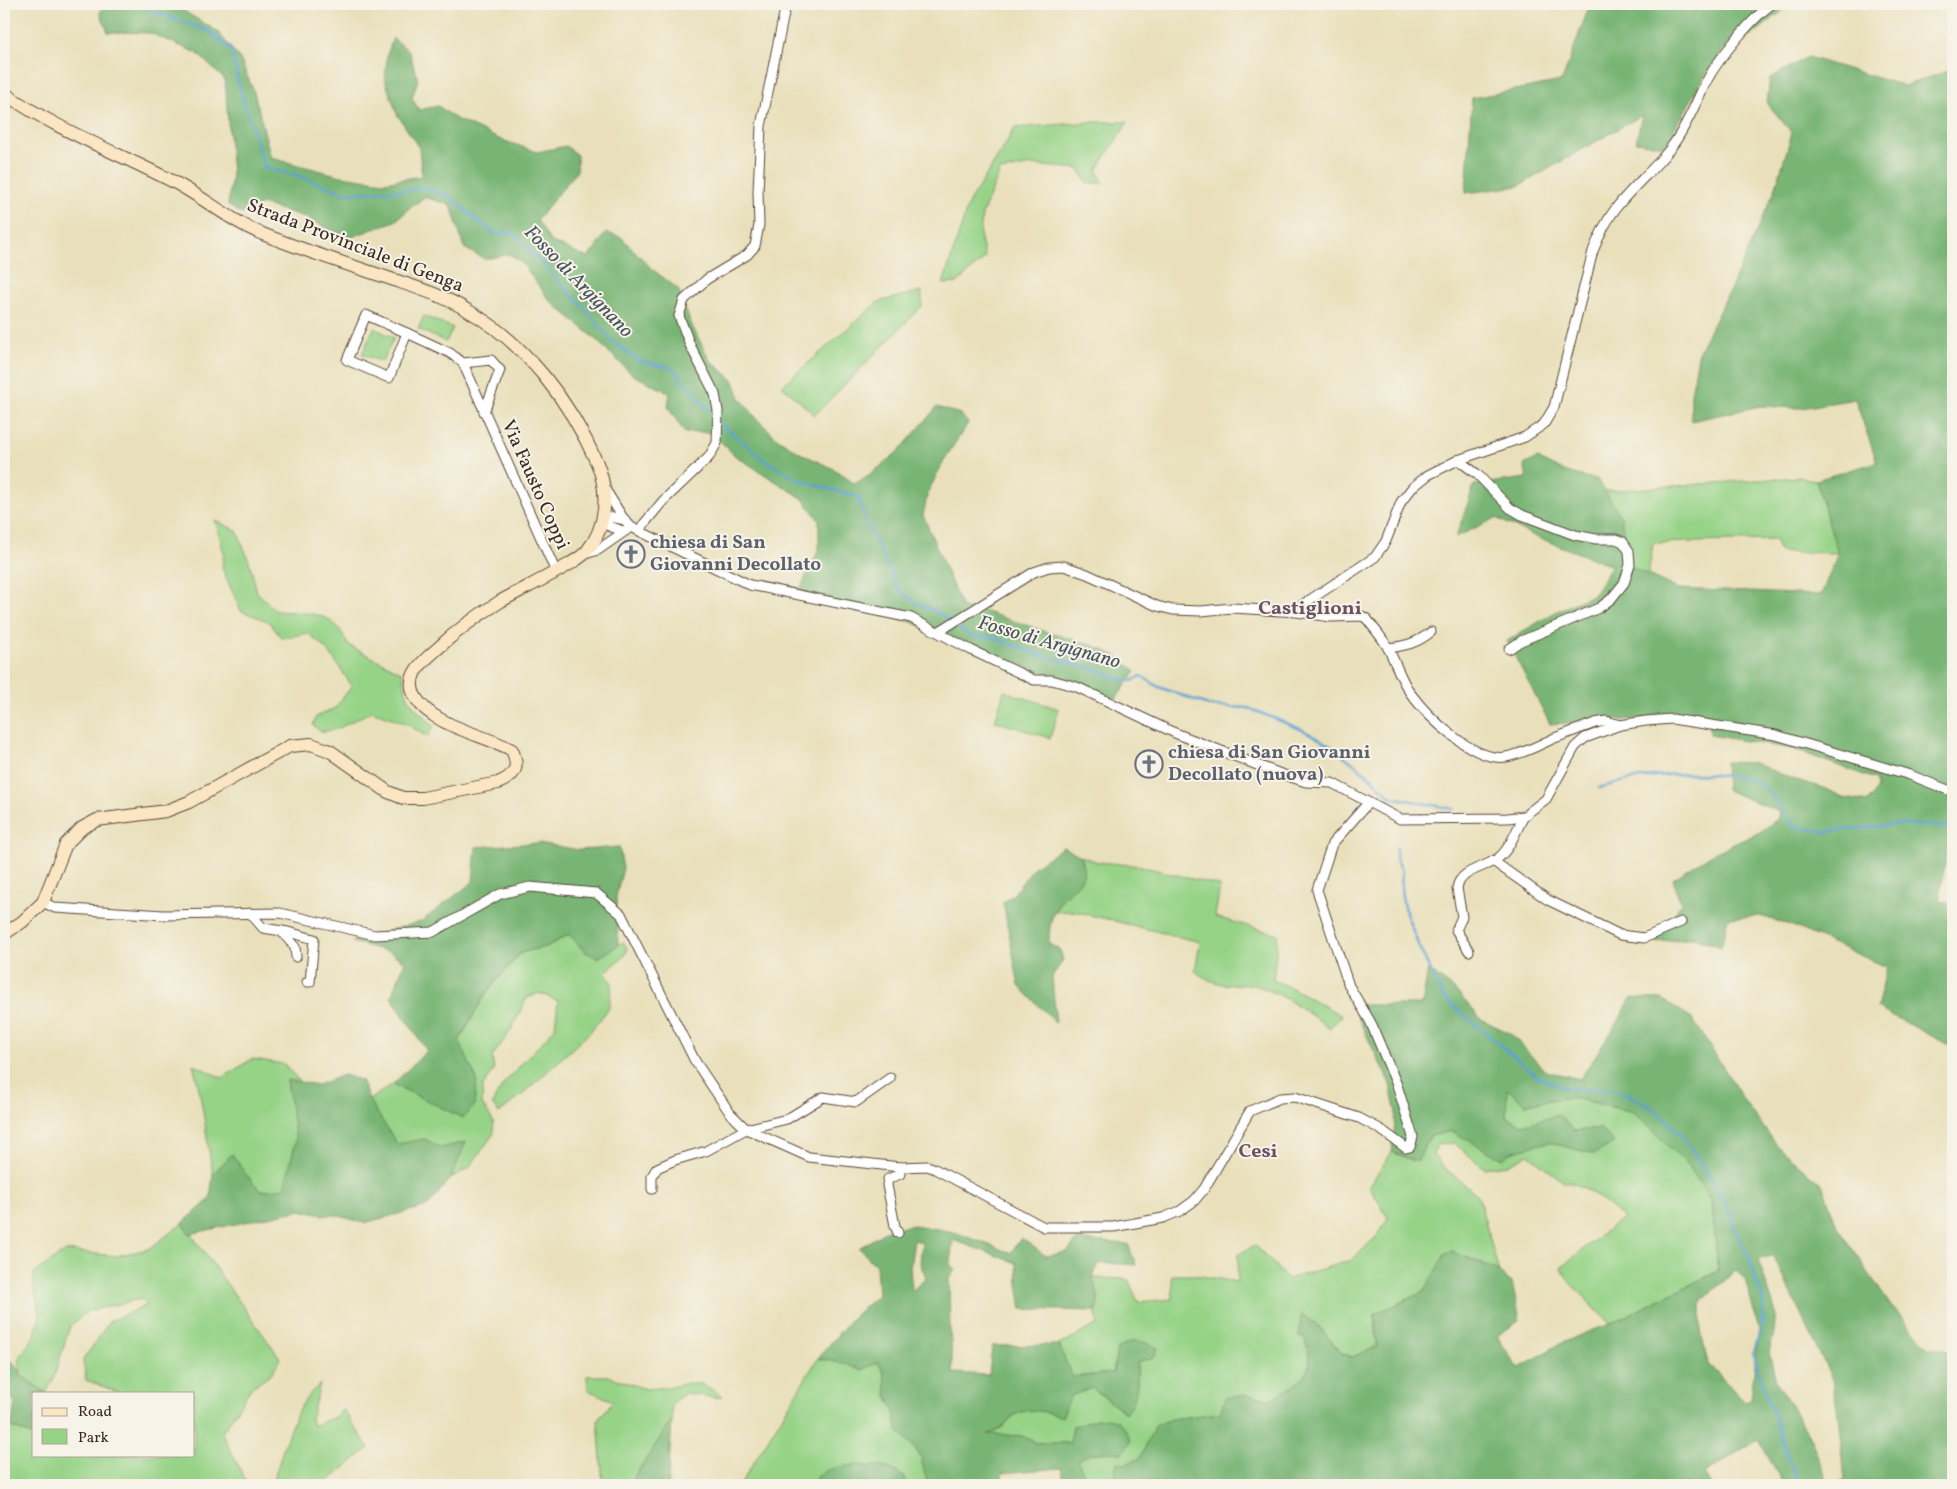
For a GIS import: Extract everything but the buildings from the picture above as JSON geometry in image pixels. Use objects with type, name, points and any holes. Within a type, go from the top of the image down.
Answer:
[{"type":"main road","name":"Strada Provinciale di Genga","points":[[4,93],[63,128],[176,183],[234,220],[264,235],[425,290],[467,309],[498,331],[530,361],[560,395],[595,459],[604,487],[605,507],[596,539],[585,554],[462,626],[421,663],[413,673],[412,687],[416,698],[428,711],[460,729],[512,750],[516,759],[516,768],[509,778],[498,783],[423,798],[403,798],[388,792],[330,751],[311,744],[290,746],[190,802],[166,811],[97,820],[82,828],[66,844],[43,902],[22,922],[4,934]]},
{"type":"street","points":[[585,554],[598,550],[663,501],[709,457],[717,444],[718,411],[714,394],[690,345],[679,316],[684,300],[707,279],[747,255],[755,246],[760,225],[758,192],[761,126],[786,4]]},
{"type":"street","points":[[1297,612],[1302,605],[1376,557],[1386,541],[1401,502],[1412,488],[1428,475],[1458,460],[1525,438],[1544,424],[1554,407],[1593,251],[1603,228],[1616,207],[1672,146],[1688,123],[1707,80],[1727,50],[1764,10],[1772,4]]},
{"type":"street","points":[[407,333],[388,378],[347,360],[366,316],[407,333],[450,353],[463,363],[484,412]]},
{"type":"street","name":"Via Fausto Coppi","points":[[463,363],[491,360],[500,370],[484,412],[556,572]]},
{"type":"street","points":[[1458,460],[1477,474],[1510,508],[1522,515],[1575,535],[1596,539],[1616,539],[1623,542],[1629,551],[1630,565],[1624,582],[1611,599],[1599,608],[1521,641],[1509,649]]},
{"type":"street","points":[[604,487],[629,527]]},
{"type":"street","points":[[602,521],[608,526],[629,527],[750,584],[911,618],[1034,680],[1052,680],[1077,687],[1231,756],[1306,782],[1332,783],[1400,820],[1524,816],[1537,808],[1546,799],[1575,747],[1585,738],[1620,725],[1672,719],[1776,734],[1910,775],[1953,792]]},
{"type":"street","points":[[940,631],[1034,572],[1049,567],[1064,566],[1087,574],[1156,606],[1173,610],[1201,611],[1232,608],[1297,612],[1331,617],[1362,616],[1367,619],[1388,648],[1402,680],[1430,717],[1453,736],[1485,754],[1504,757],[1526,752],[1595,723],[1606,721],[1620,725]]},
{"type":"street","points":[[1388,648],[1408,646],[1431,632]]},
{"type":"street","points":[[43,902],[55,908],[164,915],[280,913],[375,935],[433,932],[500,894],[530,886],[596,893],[621,914],[695,1061],[730,1113],[746,1129],[809,1156],[900,1167],[927,1166],[1044,1227],[1113,1226],[1163,1218],[1180,1211],[1194,1201],[1204,1189],[1250,1111],[1280,1098],[1295,1097],[1359,1118],[1380,1129],[1406,1148],[1412,1144],[1414,1137],[1397,1085],[1370,1020],[1350,986],[1317,890],[1332,844],[1368,803]]},
{"type":"street","points":[[1469,951],[1456,930],[1462,917],[1457,888],[1458,883],[1464,876],[1493,861],[1505,851],[1524,816]]},
{"type":"street","points":[[1493,861],[1548,900],[1620,935],[1644,938],[1681,922]]},
{"type":"street","points":[[250,914],[263,928],[314,939],[310,982],[307,982]]},
{"type":"street","points":[[281,931],[295,947],[296,957]]},
{"type":"street","points":[[652,1190],[652,1176],[657,1168],[675,1160],[706,1151],[746,1129],[787,1119],[823,1097],[856,1102],[890,1078]]},
{"type":"street","points":[[898,1233],[887,1185],[888,1179],[900,1174],[900,1167]]},
{"type":"green space","points":[[104,4],[172,4],[217,31],[240,59],[254,92],[271,158],[341,176],[384,182],[422,176],[419,148],[397,114],[385,80],[387,55],[393,38],[409,51],[418,80],[412,98],[419,110],[438,106],[456,119],[499,139],[537,152],[566,146],[577,155],[577,171],[537,220],[550,241],[588,258],[606,233],[621,237],[652,269],[678,289],[690,322],[709,359],[734,381],[740,398],[758,420],[779,440],[802,454],[834,469],[855,484],[880,467],[901,449],[937,407],[960,414],[968,423],[946,457],[928,492],[923,515],[962,608],[980,610],[1087,643],[1115,655],[1136,671],[1115,700],[1082,684],[1001,659],[909,621],[796,598],[819,549],[819,520],[802,498],[734,455],[711,432],[685,433],[668,407],[670,393],[633,375],[590,334],[551,302],[521,262],[509,254],[485,259],[464,248],[451,205],[424,197],[395,221],[349,238],[299,215],[262,204],[241,214],[228,205],[232,175],[225,80],[197,53],[150,33],[108,32],[100,13]]},
{"type":"green space","points":[[1590,4],[1791,4],[1751,36],[1730,41],[1707,72],[1665,146],[1636,142],[1642,115],[1519,186],[1466,193],[1472,98],[1562,81]]},
{"type":"green space","points":[[1808,57],[1904,86],[1953,69],[1953,835],[1949,838],[1939,901],[1953,903],[1953,1047],[1877,1008],[1887,967],[1793,926],[1760,916],[1728,918],[1721,947],[1694,938],[1655,942],[1681,904],[1673,879],[1714,853],[1760,832],[1779,818],[1780,812],[1726,790],[1725,762],[1754,763],[1793,779],[1821,787],[1845,798],[1868,802],[1877,788],[1875,779],[1793,749],[1710,735],[1707,715],[1550,724],[1507,641],[1557,611],[1593,595],[1612,566],[1534,536],[1496,518],[1456,537],[1474,485],[1527,478],[1524,465],[1538,458],[1567,472],[1597,479],[1621,517],[1629,566],[1678,589],[1821,595],[1838,553],[1816,480],[1877,462],[1855,399],[1801,408],[1760,406],[1691,421],[1691,394],[1699,351],[1731,288],[1775,190],[1792,133],[1767,103],[1770,78]]},
{"type":"green space","points":[[1093,122],[1128,122],[1097,170],[1103,183],[1087,183],[1079,169],[1032,165],[1000,171],[982,215],[980,234],[985,258],[957,283],[943,284],[969,202],[1005,146],[1014,128]]},
{"type":"green space","points":[[922,291],[922,306],[815,415],[782,386],[878,302]]},
{"type":"green space","points":[[424,316],[453,328],[446,342],[418,329]]},
{"type":"green space","points":[[374,328],[394,338],[382,362],[362,354]]},
{"type":"green space","points":[[1799,477],[1816,480],[1838,553],[1780,552],[1775,540],[1653,543],[1648,575],[1629,566],[1605,491]]},
{"type":"green space","points":[[215,520],[237,531],[249,561],[257,592],[276,611],[310,614],[328,619],[342,633],[348,645],[403,673],[408,698],[434,726],[427,737],[408,724],[372,711],[337,729],[321,732],[313,725],[316,717],[335,708],[352,686],[329,652],[308,633],[282,638],[268,621],[241,611],[222,568],[224,553]]},
{"type":"green space","points":[[1004,691],[1059,709],[1050,738],[995,721]]},
{"type":"green space","points":[[539,843],[579,850],[619,847],[623,868],[616,897],[618,945],[598,958],[584,951],[569,934],[548,946],[520,953],[486,993],[459,1041],[477,1080],[474,1106],[463,1118],[393,1084],[427,1051],[391,997],[405,962],[390,952],[352,942],[422,921],[473,882],[476,847]]},
{"type":"green space","points":[[1063,847],[1081,856],[1084,872],[1080,882],[1058,904],[1050,926],[1049,944],[1060,950],[1063,960],[1052,977],[1056,1023],[1019,986],[1003,902],[1012,896],[1034,867]]},
{"type":"green space","points":[[1081,856],[1098,862],[1141,866],[1220,886],[1215,917],[1278,934],[1273,980],[1294,989],[1342,1016],[1330,1028],[1293,1003],[1264,988],[1251,985],[1231,985],[1205,978],[1195,971],[1200,942],[1074,911],[1055,912],[1060,902],[1082,878],[1083,866]]},
{"type":"green space","points":[[570,934],[584,951],[598,958],[623,942],[628,949],[623,958],[605,972],[612,984],[609,1008],[590,1032],[522,1095],[499,1113],[492,1104],[504,1083],[555,1028],[558,1001],[539,993],[527,998],[511,1030],[492,1057],[494,1070],[483,1086],[482,1104],[493,1121],[494,1133],[469,1168],[451,1178],[465,1142],[441,1148],[425,1139],[397,1144],[369,1100],[393,1084],[463,1118],[477,1080],[459,1041],[486,993],[521,953],[548,946]]},
{"type":"green space","points":[[1428,969],[1455,990],[1481,1019],[1511,1034],[1545,1071],[1580,1079],[1618,1022],[1631,998],[1662,999],[1692,1018],[1750,1110],[1781,1150],[1822,1184],[1837,1226],[1890,1305],[1929,1347],[1953,1352],[1953,1485],[1834,1485],[1845,1479],[1832,1379],[1773,1255],[1758,1260],[1776,1313],[1774,1333],[1769,1352],[1776,1381],[1811,1439],[1829,1485],[1784,1485],[1758,1439],[1704,1474],[1711,1485],[1112,1485],[1117,1462],[1126,1464],[1140,1458],[1155,1426],[1171,1419],[1220,1413],[1225,1398],[1247,1395],[1268,1400],[1301,1379],[1306,1373],[1310,1359],[1305,1339],[1299,1337],[1301,1313],[1321,1329],[1342,1354],[1352,1357],[1377,1347],[1375,1314],[1424,1292],[1445,1254],[1452,1252],[1493,1268],[1512,1283],[1520,1320],[1497,1336],[1518,1369],[1556,1346],[1610,1324],[1718,1271],[1712,1202],[1688,1166],[1634,1112],[1570,1097],[1526,1104],[1507,1089],[1506,1116],[1522,1125],[1559,1115],[1574,1131],[1601,1128],[1614,1143],[1594,1154],[1549,1142],[1513,1151],[1502,1159],[1452,1131],[1430,1136],[1417,1162],[1392,1152],[1396,1113],[1390,1084],[1352,1005],[1422,1005]],"holes":[[[1736,1271],[1745,1279],[1759,1329],[1751,1399],[1744,1401],[1708,1364],[1701,1331],[1701,1301]]]},
{"type":"green space","points":[[252,1059],[284,1064],[300,1082],[287,1080],[296,1141],[284,1188],[261,1191],[244,1172],[232,1154],[213,1174],[202,1105],[193,1064],[222,1078]]},
{"type":"green space","points":[[343,1075],[361,1080],[369,1100],[397,1144],[425,1139],[441,1148],[466,1142],[451,1178],[428,1206],[364,1223],[337,1215],[323,1215],[301,1210],[189,1234],[183,1223],[210,1199],[213,1174],[232,1154],[244,1172],[261,1191],[284,1188],[296,1141],[287,1080],[318,1085]]},
{"type":"green space","points":[[1506,1088],[1526,1104],[1570,1097],[1634,1112],[1688,1166],[1712,1202],[1718,1271],[1610,1324],[1570,1283],[1561,1267],[1623,1218],[1587,1190],[1572,1183],[1565,1183],[1528,1154],[1508,1165],[1484,1168],[1454,1143],[1438,1144],[1433,1155],[1447,1170],[1478,1195],[1499,1273],[1465,1257],[1445,1254],[1424,1292],[1375,1314],[1377,1347],[1352,1357],[1342,1353],[1321,1329],[1305,1339],[1310,1359],[1309,1366],[1306,1373],[1295,1384],[1268,1400],[1259,1396],[1220,1413],[1171,1419],[1147,1445],[1140,1458],[1126,1464],[1117,1462],[1112,1485],[1089,1485],[1076,1461],[1104,1452],[1122,1453],[1099,1418],[1073,1426],[1071,1443],[1037,1443],[1022,1436],[986,1434],[1000,1429],[1020,1412],[1032,1410],[1062,1417],[1070,1396],[1092,1388],[1125,1413],[1137,1385],[1137,1362],[1154,1357],[1158,1348],[1117,1349],[1113,1373],[1072,1377],[1059,1345],[1098,1324],[1095,1311],[1098,1303],[1097,1290],[1092,1278],[1128,1279],[1138,1302],[1173,1299],[1172,1275],[1195,1275],[1237,1282],[1239,1254],[1255,1245],[1288,1279],[1352,1260],[1379,1234],[1388,1218],[1369,1186],[1392,1152],[1417,1162],[1430,1136],[1452,1131],[1502,1158],[1516,1150],[1549,1142],[1594,1154],[1601,1128],[1574,1131],[1522,1125],[1506,1116]]},
{"type":"green space","points":[[183,1223],[280,1358],[273,1372],[251,1388],[222,1433],[248,1485],[4,1485],[4,1438],[11,1427],[32,1435],[32,1456],[195,1456],[195,1392],[117,1392],[86,1380],[83,1360],[110,1321],[147,1305],[141,1299],[88,1311],[70,1326],[53,1380],[47,1392],[21,1375],[19,1358],[35,1335],[40,1316],[34,1288],[34,1273],[66,1251],[116,1256],[149,1249]]},
{"type":"green space","points":[[914,1225],[954,1232],[1011,1253],[1021,1238],[1046,1256],[1067,1252],[1077,1240],[1128,1244],[1136,1265],[1099,1264],[1092,1278],[1097,1290],[1098,1299],[1095,1311],[1022,1309],[1017,1263],[953,1240],[950,1262],[955,1270],[949,1278],[953,1373],[989,1375],[992,1346],[1059,1345],[1072,1377],[1113,1373],[1117,1349],[1133,1341],[1158,1348],[1154,1357],[1137,1362],[1135,1396],[1126,1413],[1092,1388],[1070,1396],[1062,1417],[1039,1411],[1021,1412],[1012,1417],[998,1430],[988,1434],[1022,1436],[1037,1443],[1070,1443],[1073,1426],[1106,1418],[1118,1421],[1126,1429],[1131,1441],[1122,1453],[1104,1452],[1077,1460],[1089,1485],[1065,1485],[1061,1468],[1002,1473],[1002,1485],[928,1485],[922,1458],[897,1430],[895,1412],[887,1395],[884,1373],[878,1362],[861,1370],[818,1358],[851,1319],[878,1295],[876,1266],[859,1248],[888,1230]],"holes":[[[914,1240],[922,1242],[920,1263],[926,1278],[912,1291],[910,1267]]]},
{"type":"green space","points":[[4,1356],[8,1362],[13,1362],[21,1375],[45,1392],[32,1392],[32,1435],[11,1427],[15,1404],[7,1389],[4,1389]]},
{"type":"green space","points":[[818,1358],[861,1370],[878,1362],[884,1373],[887,1395],[895,1412],[897,1430],[922,1458],[928,1485],[908,1485],[904,1476],[817,1476],[813,1485],[740,1485]]},
{"type":"green space","points":[[587,1376],[608,1376],[645,1389],[688,1383],[703,1384],[722,1396],[717,1398],[685,1393],[672,1403],[672,1420],[629,1485],[603,1485],[598,1420],[613,1401],[588,1390]]},
{"type":"green space","points":[[320,1384],[311,1418],[313,1426],[335,1417],[343,1409],[369,1448],[323,1485],[270,1485],[273,1482],[285,1442],[296,1416],[310,1394]]},
{"type":"green space","points":[[672,1420],[668,1485],[629,1485]]},
{"type":"green space","points":[[856,1465],[879,1466],[892,1470],[904,1478],[908,1485],[813,1485],[816,1479],[825,1471],[837,1467]]},
{"type":"waterway","name":"Fosso di Argignano","points":[[150,4],[150,10],[209,31],[231,50],[242,96],[265,168],[296,175],[345,193],[426,188],[448,196],[494,234],[512,232],[589,313],[612,341],[638,361],[672,368],[715,417]]},
{"type":"waterway","name":"Fosso di Argignano","points":[[720,423],[762,458],[798,480],[858,497],[867,524],[899,590],[920,605],[939,613],[951,622]]},
{"type":"waterway","name":"Fosso di Argignano","points":[[955,625],[970,636],[995,638],[1037,654],[1097,670],[1122,680],[1132,681],[1141,676],[1159,687],[1211,706],[1248,708],[1303,730],[1330,745],[1368,775],[1391,797],[1454,809]]},
{"type":"waterway","name":"Fosso di Argignano","points":[[1599,788],[1633,779],[1668,775],[1704,774],[1757,782],[1772,796],[1793,826],[1826,832],[1899,824],[1953,827]]},
{"type":"waterway","points":[[1391,797],[1387,802],[1391,808]]},
{"type":"waterway","points":[[1396,848],[1396,858],[1402,871],[1401,890],[1404,907],[1419,947],[1444,998],[1538,1077],[1565,1088],[1615,1090],[1636,1098],[1658,1112],[1682,1136],[1713,1182],[1729,1212],[1741,1243],[1749,1256],[1763,1299],[1762,1325],[1754,1351],[1756,1364],[1790,1463],[1801,1485]]},
{"type":"place","name":"chiesa di San Giovanni Decollato","points":[[631,554]]},
{"type":"place","name":"chiesa di San Giovanni Decollato (nuova)","points":[[1149,764]]},
{"type":"district","name":"Castiglioni","points":[[1310,609]]},
{"type":"district","name":"Cesi","points":[[1258,1152]]}]
